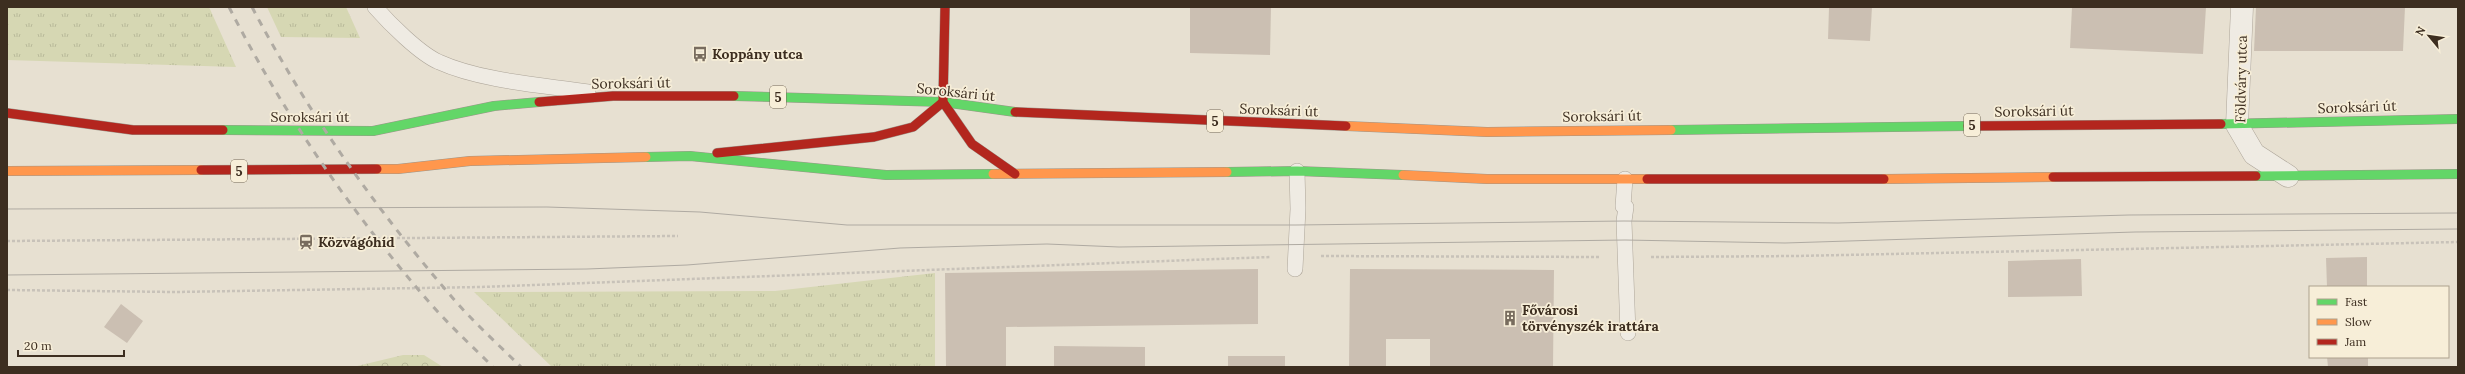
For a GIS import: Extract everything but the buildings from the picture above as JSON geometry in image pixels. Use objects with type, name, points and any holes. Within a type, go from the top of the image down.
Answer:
[{"type":"main road","points":[[945,7],[944,102],[972,144],[1015,174]]},
{"type":"main road","name":"Soroksári út","points":[[7,113],[133,130],[373,131],[494,106],[613,96],[731,96],[944,102],[1061,115],[1487,132],[2160,123],[2237,125],[2458,119]]},
{"type":"main road","points":[[690,156],[874,137],[913,127],[944,102]]},
{"type":"main road","name":"5","points":[[7,171],[390,169],[470,161],[690,156],[886,175],[1297,172],[1488,179],[1625,179],[2458,174]]},
{"type":"street","name":"Földváry utca","points":[[2242,7],[2237,125],[2254,154],[2288,176]]},
{"type":"lane","points":[[375,7],[394,28],[438,62],[487,76],[613,96]]},
{"type":"lane","points":[[1295,263],[1298,209],[1297,172]]},
{"type":"lane","points":[[1625,179],[1628,333]]},
{"type":"path","points":[[7,241],[678,236]]},
{"type":"path","points":[[7,290],[175,292],[481,287],[772,277],[1046,264],[1295,263],[1626,257],[1804,256],[2458,242]]},
{"type":"green space","points":[[7,7],[209,7],[236,67],[7,60]]},
{"type":"green space","points":[[267,7],[346,7],[360,38],[281,37]]},
{"type":"green space","points":[[935,273],[935,367],[552,367],[474,292],[775,291]]},
{"type":"green space","points":[[403,355],[424,355],[443,367],[353,367]]},
{"type":"tram line","points":[[7,209],[547,207],[700,212],[847,225],[1296,225],[1624,221],[1838,223],[2129,215],[2458,213]]},
{"type":"tram line","points":[[7,275],[587,269],[687,265],[900,248],[1047,244],[1119,247],[1625,240],[1785,243],[2135,232],[2458,229]]},
{"type":"railway","points":[[229,7],[295,123],[372,233],[429,302],[493,367]]},
{"type":"railway","points":[[252,7],[295,83],[319,121],[343,157],[395,228],[459,305],[521,367]]},
{"type":"traffic: fast","points":[[734,96],[943,102],[1015,112]]},
{"type":"traffic: fast","points":[[223,130],[373,131],[494,106],[539,102]]},
{"type":"traffic: fast","points":[[2221,124],[2458,119]]},
{"type":"traffic: fast","points":[[1671,130],[1968,126]]},
{"type":"traffic: fast","points":[[646,157],[690,156],[886,175],[993,174]]},
{"type":"traffic: fast","points":[[1227,172],[1297,171],[1403,175]]},
{"type":"traffic: fast","points":[[2256,176],[2458,174]]},
{"type":"traffic: slow","points":[[1346,126],[1487,132],[1671,130]]},
{"type":"traffic: slow","points":[[377,169],[398,169],[470,161],[646,157]]},
{"type":"traffic: slow","points":[[7,171],[201,170]]},
{"type":"traffic: slow","points":[[993,174],[1227,172]]},
{"type":"traffic: slow","points":[[1403,175],[1487,179],[1647,179]]},
{"type":"traffic: slow","points":[[1884,179],[2053,177]]},
{"type":"traffic: jam","points":[[945,7],[943,102],[972,144],[1015,174]]},
{"type":"traffic: jam","points":[[539,102],[613,96],[734,96]]},
{"type":"traffic: jam","points":[[717,153],[874,137],[913,127],[943,102]]},
{"type":"traffic: jam","points":[[1015,112],[1346,126]]},
{"type":"traffic: jam","points":[[7,113],[133,130],[223,130]]},
{"type":"traffic: jam","points":[[1968,126],[2221,124]]},
{"type":"traffic: jam","points":[[201,170],[377,169]]},
{"type":"traffic: jam","points":[[2053,177],[2256,176]]},
{"type":"traffic: jam","points":[[1647,179],[1884,179]]},
{"type":"place","name":"Koppány utca","points":[[700,54]]},
{"type":"place","name":"Közvágóhíd","points":[[306,242]]},
{"type":"place","name":"Fővárosi törvényszék irattára","points":[[1510,318]]}]
